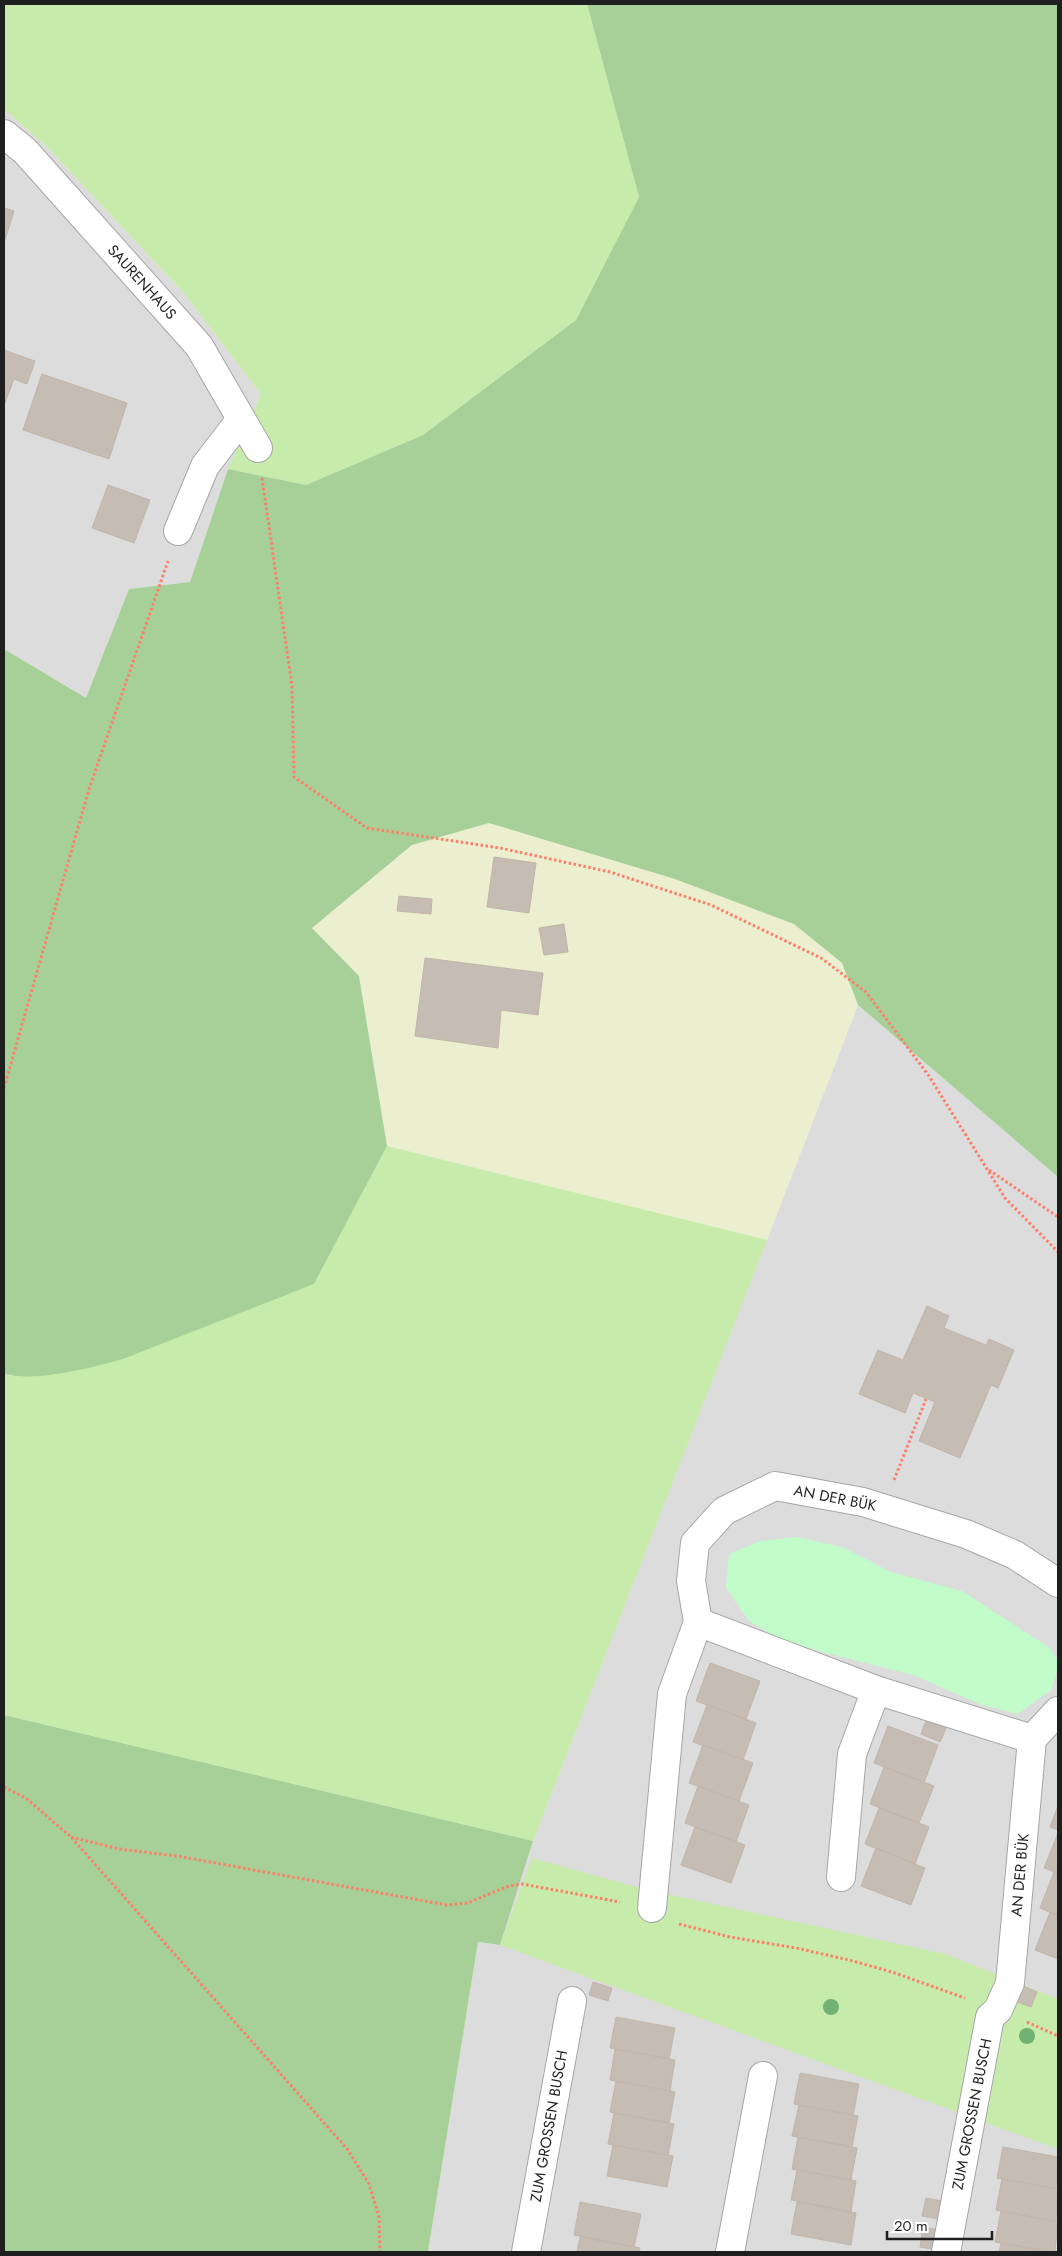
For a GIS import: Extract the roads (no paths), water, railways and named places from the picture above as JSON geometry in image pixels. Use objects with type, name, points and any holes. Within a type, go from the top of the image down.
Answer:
[{"type":"street","name":"SAURENHAUS","points":[[4,134],[25,151],[199,346],[258,448]]},
{"type":"street","points":[[178,531],[205,466],[241,419]]},
{"type":"street","name":"AN DER BÜK","points":[[652,1908],[672,1694],[698,1622],[691,1581],[695,1543],[724,1511],[775,1486],[863,1502],[966,1534],[1015,1555],[1058,1584]]},
{"type":"street","points":[[698,1622],[876,1690],[1032,1739],[1058,1711]]},
{"type":"street","points":[[841,1877],[852,1754],[876,1690]]},
{"type":"street","name":"AN DER BÜK","points":[[998,2010],[1010,1983],[1032,1739]]},
{"type":"street","name":"ZUM GROSSEN BUSCH","points":[[526,2252],[572,2001]]},
{"type":"street","name":"ZUM GROSSEN BUSCH","points":[[946,2252],[990,2017],[998,2010]]},
{"type":"street","points":[[730,2252],[763,2076]]}]
